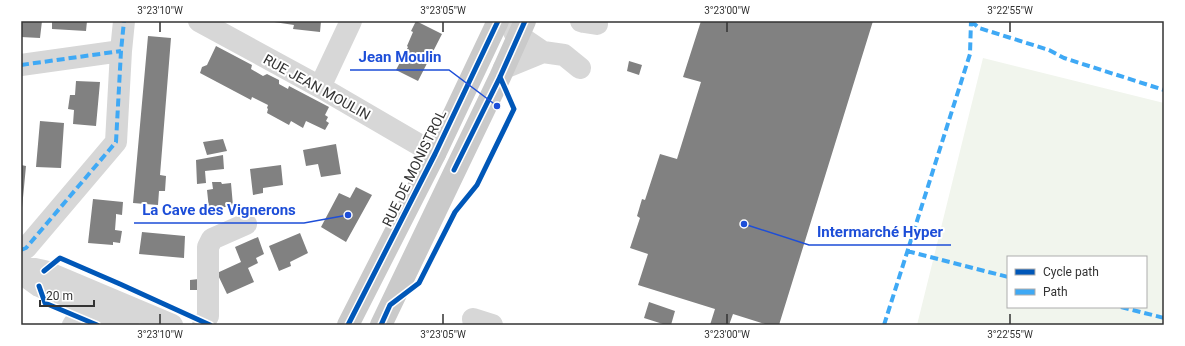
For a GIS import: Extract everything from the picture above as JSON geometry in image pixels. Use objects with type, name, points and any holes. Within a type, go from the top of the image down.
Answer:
[{"type":"main road","name":"RUE DE MONISTROL","points":[[348,325],[435,154],[498,21]]},
{"type":"main road","points":[[381,325],[504,68],[518,26]]},
{"type":"street","points":[[21,250],[26,248],[116,142],[124,21]]},
{"type":"street","name":"RUE JEAN MOULIN","points":[[199,21],[320,87],[435,154]]},
{"type":"street","points":[[320,87],[351,21]]},
{"type":"street","points":[[518,26],[543,52]]},
{"type":"street","points":[[21,65],[121,51]]},
{"type":"street","points":[[504,68],[543,52],[564,55],[580,68]]},
{"type":"street","points":[[203,325],[208,316],[209,244],[212,239],[246,224]]},
{"type":"street","points":[[21,266],[44,271],[172,325]]},
{"type":"street","points":[[21,273],[77,318],[128,325]]},
{"type":"shaded area","points":[[983,58],[1164,103],[1164,325],[917,325]]},
{"type":"building","points":[[21,21],[42,21],[40,38],[21,37]]},
{"type":"building","points":[[52,21],[87,21],[86,31],[52,29]]},
{"type":"building","points":[[274,21],[321,21],[320,32],[293,29],[294,25]]},
{"type":"building","points":[[416,21],[442,34],[418,81],[396,70],[408,47],[407,46],[413,32],[411,31]]},
{"type":"building","points":[[701,21],[873,21],[779,325],[768,325],[733,314],[729,325],[710,325],[715,309],[638,285],[648,254],[630,248],[640,218],[637,216],[642,199],[645,200],[660,154],[677,159],[701,82],[683,77]]},
{"type":"building","points":[[148,36],[171,38],[160,175],[166,176],[165,191],[159,191],[158,205],[133,203]]},
{"type":"building","points":[[216,46],[252,65],[251,69],[263,76],[267,74],[279,80],[279,84],[288,89],[289,86],[329,107],[325,115],[328,117],[326,121],[329,123],[325,130],[306,121],[303,128],[291,121],[289,125],[267,113],[268,105],[252,97],[251,100],[200,73],[202,67],[207,65]]},
{"type":"building","points":[[629,61],[642,65],[639,75],[627,71]]},
{"type":"building","points":[[76,81],[100,82],[96,126],[73,124],[74,110],[68,109],[70,95],[75,95]]},
{"type":"building","points":[[40,121],[64,123],[61,168],[36,167]]},
{"type":"building","points":[[223,139],[227,151],[207,155],[203,142]]},
{"type":"building","points":[[336,144],[341,174],[321,177],[318,164],[306,166],[303,150]]},
{"type":"building","points":[[223,155],[224,169],[205,171],[206,183],[197,184],[196,160]]},
{"type":"building","points":[[21,165],[26,166],[22,208],[21,207]]},
{"type":"building","points":[[281,165],[283,185],[263,188],[263,193],[253,195],[250,169]]},
{"type":"building","points":[[212,182],[221,182],[222,184],[231,183],[233,206],[209,209],[207,190],[213,189]]},
{"type":"building","points":[[356,187],[372,195],[346,242],[321,227],[339,193],[350,198]]},
{"type":"building","points":[[93,199],[123,202],[122,215],[116,214],[115,230],[122,231],[120,243],[113,242],[113,245],[88,243]]},
{"type":"building","points":[[142,232],[185,236],[184,258],[139,254]]},
{"type":"building","points":[[300,233],[308,253],[290,262],[291,266],[279,271],[269,246]]},
{"type":"building","points":[[258,237],[264,254],[256,258],[258,263],[248,268],[254,282],[227,294],[217,273],[241,262],[235,247]]},
{"type":"building","points":[[199,279],[200,290],[190,290],[190,280]]},
{"type":"building","points":[[649,302],[675,311],[671,325],[666,325],[644,318]]},
{"type":"marked path","points":[[21,250],[26,248],[116,142],[124,21]]},
{"type":"marked path","points":[[971,21],[979,28],[1049,50],[1064,58],[1164,90]]},
{"type":"marked path","points":[[884,325],[970,54],[971,21]]},
{"type":"marked path","points":[[21,65],[121,51]]},
{"type":"marked path","points":[[907,251],[1007,277]]},
{"type":"marked path","points":[[1125,308],[1164,318]]},
{"type":"cycle path","points":[[348,325],[435,154],[498,21]]},
{"type":"cycle path","points":[[454,170],[500,77],[525,21]]},
{"type":"cycle path","points":[[381,325],[390,305],[419,283],[455,212],[477,185],[514,109],[500,77]]},
{"type":"cycle path","points":[[44,271],[60,258],[210,325]]},
{"type":"cycle path","points":[[39,286],[45,303],[97,325]]},
{"type":"place","name":"Jean Moulin","points":[[497,106]]},
{"type":"place","name":"La Cave des Vignerons","points":[[348,215]]},
{"type":"place","name":"Intermarché Hyper","points":[[744,224]]}]
